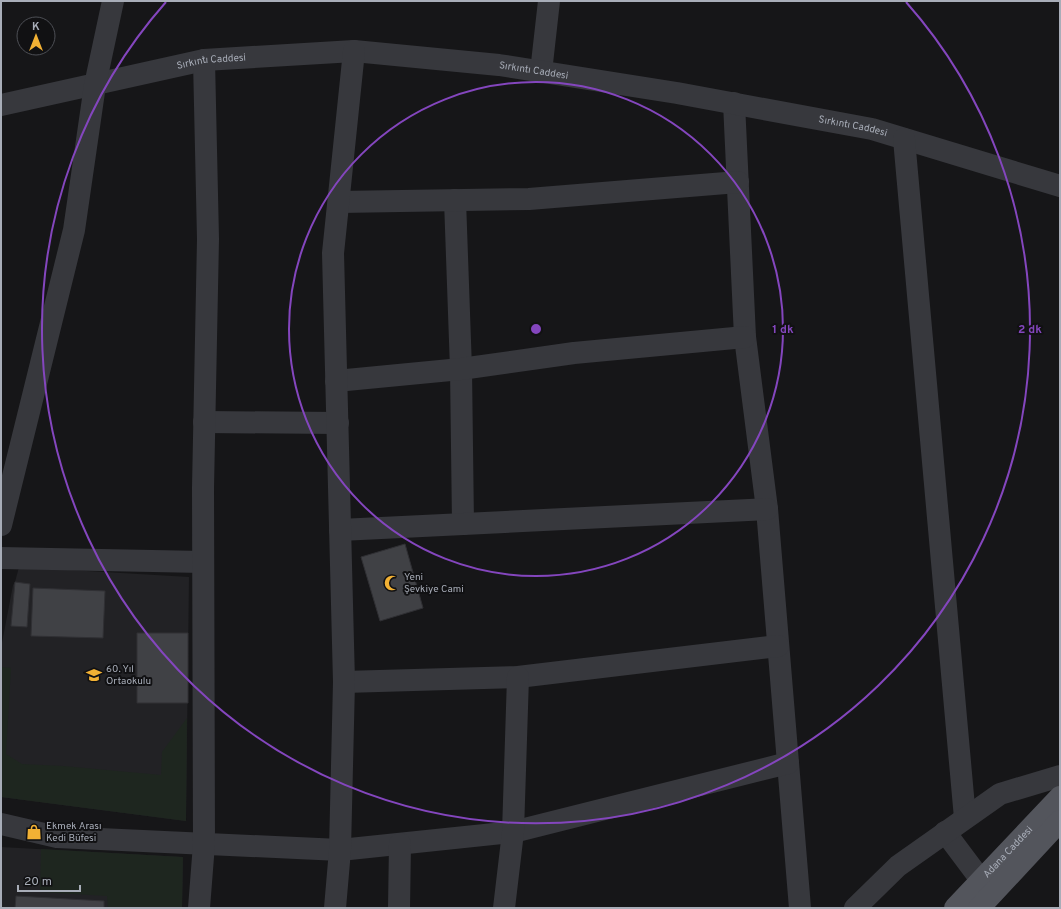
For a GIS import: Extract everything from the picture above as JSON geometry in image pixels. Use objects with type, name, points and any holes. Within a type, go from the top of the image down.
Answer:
[{"type":"main road","name":"Adana Caddesi","points":[[955,908],[1060,797]]},
{"type":"main road","points":[[979,908],[1060,821]]},
{"type":"street","points":[[1,525],[74,230],[95,85],[113,1]]},
{"type":"street","points":[[541,72],[549,1]]},
{"type":"street","points":[[335,908],[340,850],[344,682],[334,253],[354,51]]},
{"type":"street","name":"Sırkıntı Caddesi","points":[[1,106],[204,60],[354,51],[499,65],[677,93],[872,129],[1060,186]]},
{"type":"street","points":[[199,908],[204,844],[202,488],[208,239],[204,60]]},
{"type":"street","points":[[734,103],[745,337],[767,509],[800,908]]},
{"type":"street","points":[[904,139],[965,818]]},
{"type":"street","points":[[339,202],[529,199],[738,182]]},
{"type":"street","points":[[455,200],[461,369],[463,524]]},
{"type":"street","points":[[336,382],[461,369],[574,353],[745,337]]},
{"type":"street","points":[[204,422],[338,423]]},
{"type":"street","points":[[340,530],[767,509]]},
{"type":"street","points":[[1,558],[203,562]]},
{"type":"street","points":[[344,682],[518,677],[778,646]]},
{"type":"street","points":[[504,908],[513,832],[518,677]]},
{"type":"street","points":[[1,824],[57,837],[340,850],[513,832],[788,763]]},
{"type":"street","points":[[855,908],[898,866],[1000,794],[1060,776]]},
{"type":"street","points":[[945,832],[982,880]]},
{"type":"street","points":[[399,908],[400,844]]},
{"type":"shaded area","name":"60. Yıl Ortaokulu","points":[[19,567],[189,577],[186,821],[1,797],[1,648],[13,585]]},
{"type":"shaded area","points":[[1,667],[11,668],[6,754],[22,764],[63,766],[161,775],[162,752],[187,718],[186,821],[1,797]]},
{"type":"shaded area","points":[[1,847],[183,857],[182,908],[1,908]]},
{"type":"shaded area","points":[[41,849],[183,857],[182,908],[108,908],[107,896],[40,892]]},
{"type":"building","name":"Yeni Şevkiye Cami","points":[[405,544],[423,608],[380,621],[361,557]]},
{"type":"building","points":[[15,582],[30,584],[27,627],[11,626]]},
{"type":"building","points":[[33,588],[105,591],[103,638],[31,636]]},
{"type":"building","points":[[137,633],[188,633],[188,703],[137,703]]},
{"type":"building","points":[[16,896],[104,901],[104,908],[15,908]]},
{"type":"place","name":"Yeni Şevkiye Cami","points":[[392,583]]},
{"type":"place","name":"60. Yıl Ortaokulu","points":[[94,675]]},
{"type":"place","name":"Ekmek Arası Kedi Büfesi","points":[[34,832]]}]
